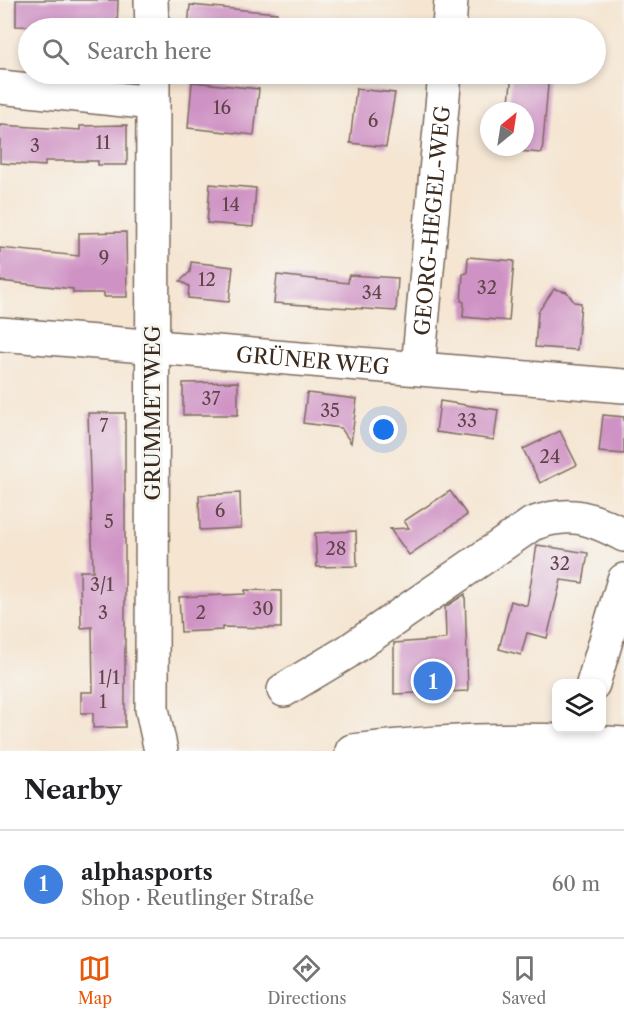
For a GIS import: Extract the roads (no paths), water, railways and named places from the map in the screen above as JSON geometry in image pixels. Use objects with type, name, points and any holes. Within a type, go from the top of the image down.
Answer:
[{"type":"street","points":[[151,0],[152,18]]},
{"type":"street","points":[[450,18],[451,0]]},
{"type":"street","name":"GEORG-HEGEL-WEG","points":[[418,368],[444,84]]},
{"type":"street","points":[[0,87],[153,88]]},
{"type":"street","name":"GRUMMETWEG","points":[[153,88],[152,709],[161,751]]},
{"type":"street","name":"GRÜNER WEG","points":[[0,334],[624,386]]},
{"type":"street","points":[[284,690],[347,652],[531,524],[555,516],[581,517],[624,535]]},
{"type":"street","points":[[594,679],[624,580]]},
{"type":"street","points":[[352,751],[405,745],[578,734],[624,744]]},
{"type":"place","name":"alphasports","points":[[433,681]]}]
